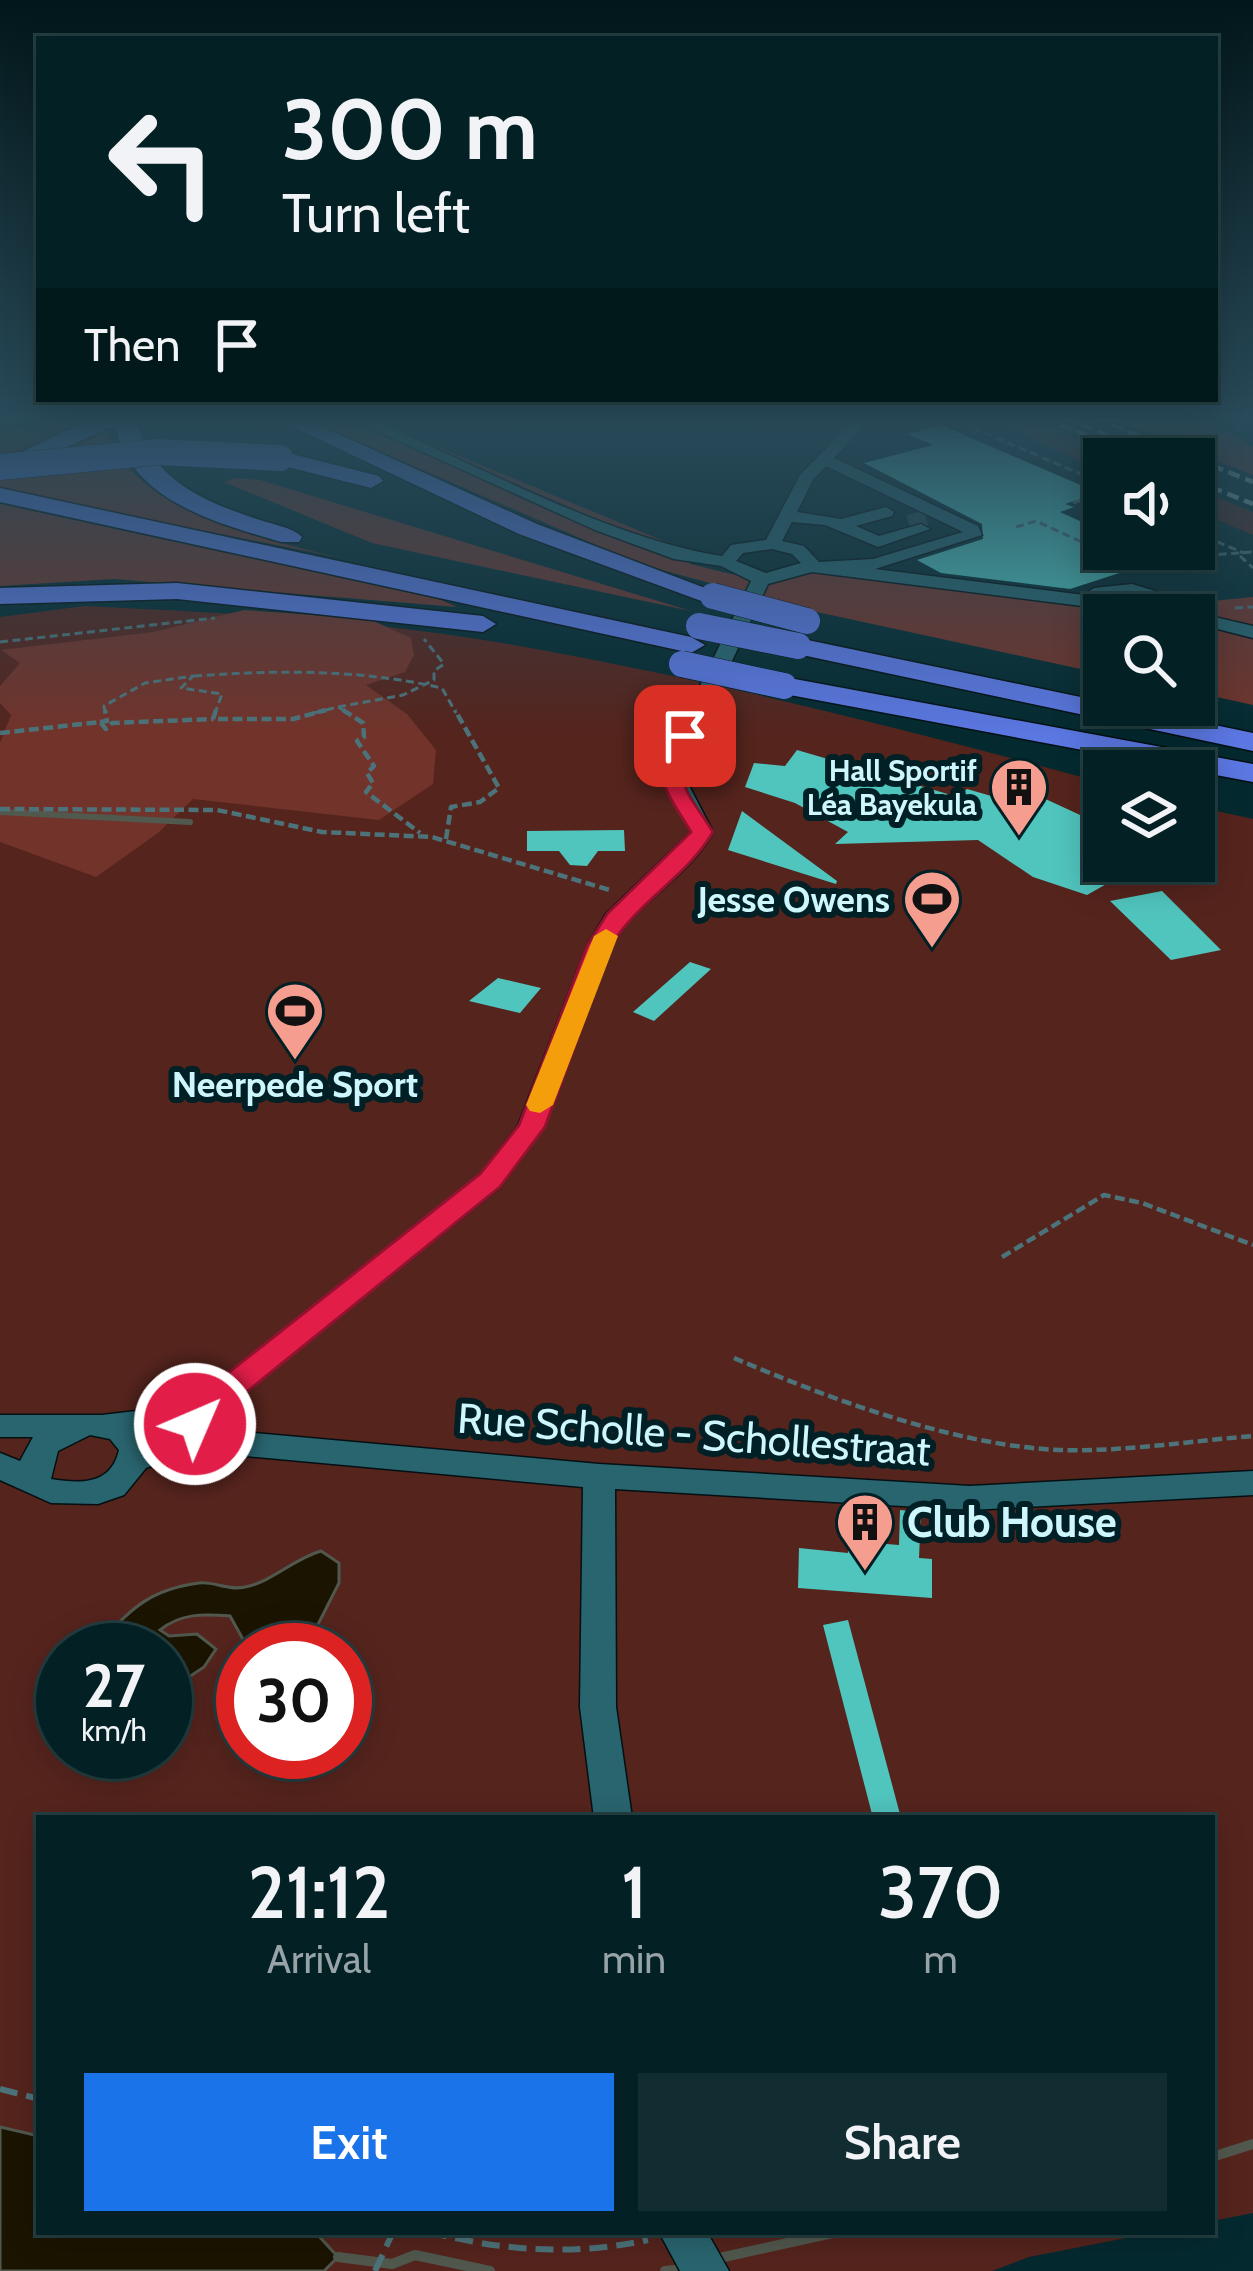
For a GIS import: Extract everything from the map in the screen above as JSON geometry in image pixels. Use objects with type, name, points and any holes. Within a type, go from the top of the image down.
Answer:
[{"type":"highway","points":[[153,524],[699,627],[1253,742]]},
{"type":"highway","points":[[249,524],[325,547],[699,627],[1253,762]]},
{"type":"highway","points":[[477,524],[699,627]]},
{"type":"highway","points":[[521,524],[570,546],[699,627]]},
{"type":"highway","points":[[0,596],[138,590],[260,597],[472,622],[699,627]]},
{"type":"highway","points":[[797,650],[1083,685]]},
{"type":"highway","points":[[797,650],[1253,773]]},
{"type":"highway","points":[[1215,709],[1253,720]]},
{"type":"highway","points":[[1215,713],[1253,720]]},
{"type":"street","points":[[596,524],[680,555],[726,562],[736,572],[762,578],[818,567],[874,564],[973,535],[942,524]]},
{"type":"street","points":[[772,544],[781,524]]},
{"type":"street","points":[[820,524],[851,531],[883,524]]},
{"type":"street","points":[[726,562],[737,549],[772,544],[798,550],[818,567],[1083,600]]},
{"type":"street","points":[[0,1426],[192,1427],[490,1180],[532,1127],[599,946],[634,898],[694,846],[702,832],[670,770],[762,578]]},
{"type":"street","points":[[1093,594],[1128,589],[1146,594]]},
{"type":"street","points":[[1215,624],[1253,632]]},
{"type":"street","points":[[0,1465],[60,1496],[98,1494],[127,1474],[134,1460],[130,1438],[106,1425]]},
{"type":"street","points":[[36,1486],[32,1464],[39,1448],[72,1427]]},
{"type":"street","name":"Rue Scholle - Schollestraat","points":[[134,1460],[192,1427],[599,1476],[970,1498],[1253,1483]]},
{"type":"street","points":[[599,1476],[598,1707],[613,1815]]},
{"type":"street","points":[[673,2235],[706,2271]]},
{"type":"path","points":[[1016,527],[1025,524]]},
{"type":"path","points":[[1044,524],[1123,561],[1253,552]]},
{"type":"path","points":[[1215,542],[1243,555],[1253,568]]},
{"type":"path","points":[[0,642],[69,631],[153,629],[229,616]]},
{"type":"path","points":[[412,629],[444,664],[424,687]]},
{"type":"path","points":[[0,733],[106,721],[104,706],[122,689],[157,677],[299,669],[380,674],[418,680],[424,687]]},
{"type":"path","points":[[193,676],[181,688],[186,692],[222,694],[213,719]]},
{"type":"path","points":[[100,722],[106,728],[112,722],[293,719],[371,704],[434,685],[447,693],[499,788],[479,802],[451,807],[446,839]]},
{"type":"path","points":[[338,707],[363,722],[364,736],[357,741],[374,766],[367,773],[374,783],[366,792],[422,836]]},
{"type":"path","points":[[0,808],[217,810],[322,832],[446,839],[634,898]]},
{"type":"path","points":[[1002,1256],[1104,1195],[1142,1203],[1253,1245]]},
{"type":"path","points":[[734,1358],[798,1385],[994,1444],[1064,1450],[1253,1436]]},
{"type":"path","points":[[0,2089],[36,2098]]},
{"type":"path","points":[[376,2271],[392,2235]]},
{"type":"path","points":[[442,2235],[508,2250],[563,2252],[666,2235]]},
{"type":"shaded area","points":[[0,524],[92,524],[439,599],[457,607],[114,579],[0,586]]},
{"type":"shaded area","points":[[171,524],[221,524],[342,558]]},
{"type":"shaded area","points":[[326,524],[405,524],[691,611],[372,543]]},
{"type":"shaded area","points":[[548,524],[623,524],[685,550],[690,564],[752,578],[782,579],[814,572],[1080,602],[1083,669],[817,612],[640,564]]},
{"type":"shaded area","points":[[1227,524],[1253,524],[1253,535]]},
{"type":"shaded area","points":[[1253,597],[1253,705],[1215,697],[1215,601]]},
{"type":"shaded area","points":[[85,606],[242,614],[450,635],[729,688],[880,724],[1083,777],[1083,882],[1215,882],[1215,811],[1253,819],[1253,2213],[1215,2220],[1215,1815],[36,1815],[36,2235],[664,2235],[684,2271],[0,2271],[0,617]]},
{"type":"shaded area","points":[[244,610],[369,619],[411,638],[414,655],[405,672],[366,685],[407,714],[436,750],[433,784],[379,820],[193,799],[158,833],[96,877],[0,842],[0,743],[11,715],[0,703],[0,686],[20,663],[1,650],[153,632]]},
{"type":"shaded area","points":[[321,1551],[339,1563],[339,1583],[319,1623],[234,1623],[230,1616],[202,1615],[171,1623],[120,1623],[166,1591],[199,1583],[245,1587]]},
{"type":"shaded area","points":[[192,1634],[216,1649],[192,1675]]},
{"type":"shaded area","points":[[0,2127],[36,2135],[36,2235],[318,2235],[338,2257],[324,2271],[0,2271]]},
{"type":"shaded area","points":[[704,2235],[1142,2235],[1029,2257],[992,2271],[724,2271]]},
{"type":"building","points":[[982,524],[1083,524],[1083,570],[1129,570],[1070,589],[941,573],[917,560],[983,539]]},
{"type":"building","points":[[797,750],[958,797],[967,789],[1022,805],[1039,796],[1083,816],[1083,882],[1110,882],[1087,895],[1033,877],[978,840],[835,844],[848,832],[795,803],[745,787],[754,763],[785,766]]},
{"type":"building","points":[[742,811],[837,881],[836,884],[728,850]]},
{"type":"building","points":[[624,830],[625,851],[598,851],[587,866],[570,865],[559,851],[527,851],[527,831]]},
{"type":"building","points":[[1162,891],[1221,950],[1171,960],[1110,901]]},
{"type":"building","points":[[690,962],[711,969],[654,1021],[633,1012]]},
{"type":"building","points":[[498,978],[541,988],[520,1013],[469,1001]]},
{"type":"building","name":"Club House","points":[[900,1510],[921,1512],[919,1558],[932,1559],[932,1598],[798,1588],[799,1548],[848,1553],[848,1541],[899,1545]]},
{"type":"building","points":[[848,1620],[900,1815],[872,1815],[823,1625]]},
{"type":"waterway","points":[[0,812],[190,822]]},
{"type":"waterway","points":[[1215,2156],[1253,2144]]},
{"type":"waterway","points":[[715,2259],[823,2235]]},
{"type":"waterway","points":[[338,2257],[392,2264],[415,2255],[490,2271]]},
{"type":"waterway","points":[[665,2271],[684,2269]]},
{"type":"slow traffic","points":[[540,1105],[606,936]]},
{"type":"place","name":"Hall Sportif Léa Bayekula","points":[[1019,838]]},
{"type":"place","name":"Jesse Owens","points":[[932,950]]},
{"type":"place","name":"Neerpede Sport","points":[[295,1062]]},
{"type":"place","name":"Club House","points":[[865,1573]]},
{"type":"route","points":[[195,1424],[196,1415],[490,1180],[532,1127],[599,946],[619,914],[694,846],[702,832],[671,781],[670,770],[685,736]]}]
